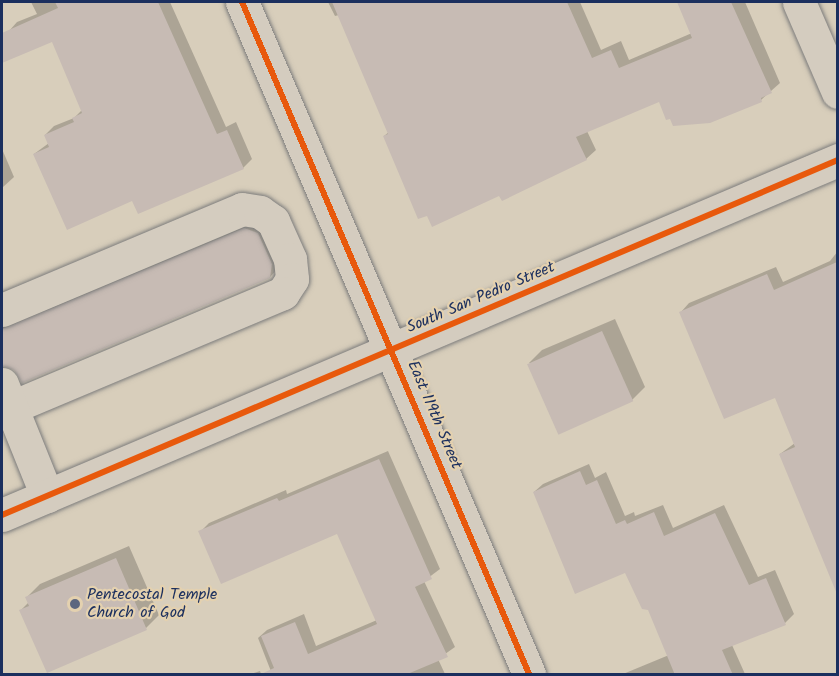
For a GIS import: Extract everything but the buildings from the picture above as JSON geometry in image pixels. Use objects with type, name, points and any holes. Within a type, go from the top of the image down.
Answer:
[{"type":"street","name":"East 119th Street","points":[[242,2],[529,675]]},
{"type":"street","points":[[799,2],[837,92]]},
{"type":"street","name":"South San Pedro Street","points":[[2,515],[837,160]]},
{"type":"street","points":[[2,310],[242,209],[260,213],[273,221],[290,259],[292,279],[283,292],[7,396],[47,496]]},
{"type":"cycle path","points":[[242,2],[529,674]]},
{"type":"cycle path","points":[[2,515],[838,160]]},
{"type":"place","name":"Pentecostal Temple Church of God","points":[[75,604]]}]
